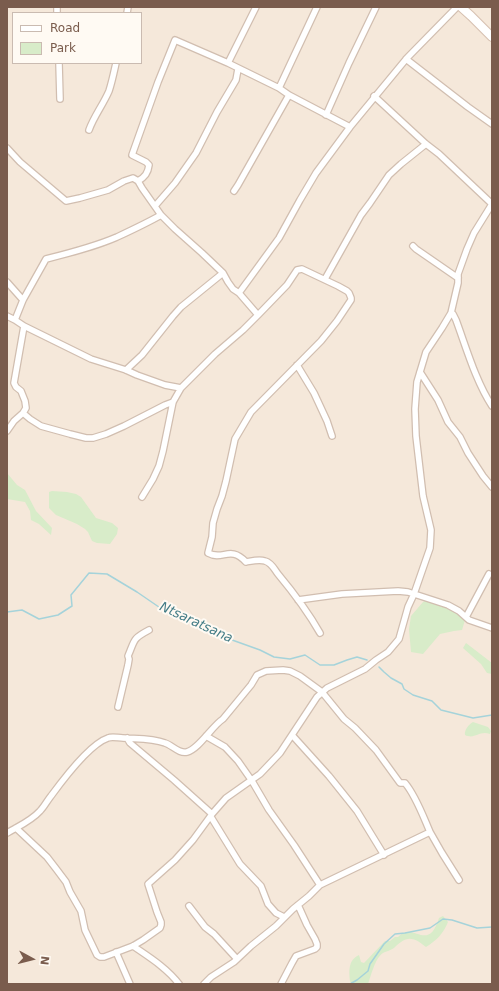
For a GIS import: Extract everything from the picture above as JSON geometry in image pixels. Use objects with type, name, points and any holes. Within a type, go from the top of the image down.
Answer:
[{"type":"main road","points":[[461,7],[492,37]]},
{"type":"street","points":[[228,63],[256,7]]},
{"type":"street","points":[[279,88],[317,7]]},
{"type":"street","points":[[326,115],[376,7]]},
{"type":"street","points":[[239,294],[279,238],[316,174],[350,127],[406,59],[457,7]]},
{"type":"street","points":[[138,181],[144,178],[149,165],[132,155],[158,82],[175,40],[228,63],[279,88],[289,95],[350,127]]},
{"type":"street","points":[[406,59],[468,108],[492,124]]},
{"type":"street","points":[[59,64],[60,99]]},
{"type":"street","points":[[89,130],[93,119],[100,110],[109,90],[116,64]]},
{"type":"street","points":[[155,206],[176,183],[196,153],[217,112],[236,80],[238,68]]},
{"type":"street","points":[[234,191],[289,95]]},
{"type":"street","points":[[16,828],[47,857],[66,882],[81,911],[85,930],[97,955],[104,957],[133,946],[151,935],[160,928],[161,925],[148,884],[175,860],[226,798],[252,781],[280,753],[311,707],[326,688],[365,669],[388,652],[399,639],[408,607],[430,548],[431,537],[431,530],[423,496],[416,436],[415,409],[417,382],[426,352],[451,313],[458,283],[458,274],[474,233],[492,204],[374,96]]},
{"type":"street","points":[[325,279],[360,215],[389,175],[426,144]]},
{"type":"street","points":[[7,148],[20,162],[66,201],[108,190],[133,178],[138,181],[161,215],[223,273],[233,289],[258,315]]},
{"type":"street","points":[[15,320],[23,300],[46,259],[74,252],[116,237],[161,215]]},
{"type":"street","points":[[413,246],[458,278]]},
{"type":"street","points":[[142,497],[159,466],[173,402],[181,388],[215,354],[258,315],[286,285],[297,270],[302,269],[347,291],[351,300],[337,321],[321,341],[251,412],[235,439],[222,496],[212,524],[212,537],[208,553],[212,555],[234,553],[242,557],[246,562],[257,560],[266,561],[273,566],[314,622],[320,633]]},
{"type":"street","points":[[126,370],[142,355],[181,307],[223,273]]},
{"type":"street","points":[[7,282],[23,300]]},
{"type":"street","points":[[451,313],[456,320],[480,384],[492,406]]},
{"type":"street","points":[[7,316],[24,326],[92,359],[165,385],[181,388]]},
{"type":"street","points":[[7,431],[26,408],[21,391],[14,383],[24,326]]},
{"type":"street","points":[[296,365],[314,393],[332,436]]},
{"type":"street","points":[[420,372],[438,400],[448,422],[460,437],[468,453],[492,487]]},
{"type":"street","points":[[23,413],[41,426],[75,436],[93,438],[124,426],[164,405],[173,402]]},
{"type":"street","points":[[466,617],[489,574]]},
{"type":"street","points":[[298,600],[342,594],[398,591],[414,594],[448,605],[459,611],[469,620],[492,628]]},
{"type":"street","points":[[118,707],[128,665],[128,656],[132,645],[135,639],[149,630]]},
{"type":"street","points":[[7,833],[32,819],[82,759],[95,746],[108,737],[140,738],[164,742],[180,751],[189,752],[223,719],[251,685],[257,675],[266,671],[283,670],[290,671],[300,676],[322,692],[344,718],[376,750],[400,784],[405,783],[410,789],[430,832],[459,880]]},
{"type":"street","points":[[292,735],[357,811],[384,854]]},
{"type":"street","points":[[206,736],[225,747],[238,761],[320,885]]},
{"type":"street","points":[[127,738],[130,743],[174,780],[211,816],[240,864],[261,886],[268,904],[276,913],[284,918]]},
{"type":"street","points":[[204,984],[237,959],[250,946],[276,926],[320,885],[430,832]]},
{"type":"street","points":[[281,984],[296,956],[317,947],[315,939],[298,905]]},
{"type":"street","points":[[189,906],[204,927],[214,934],[237,959]]},
{"type":"street","points":[[133,946],[160,965],[176,979],[179,984]]},
{"type":"street","points":[[116,952],[130,984]]},
{"type":"shaded area","points":[[7,7],[492,7],[492,984],[7,984]]},
{"type":"green space","points":[[7,473],[17,485],[25,490],[36,511],[52,528],[51,535],[39,524],[31,520],[30,511],[25,502],[7,499]]},
{"type":"green space","points":[[52,491],[76,494],[81,497],[96,518],[112,523],[118,528],[117,534],[110,544],[92,541],[85,529],[56,515],[49,508],[49,492]]},
{"type":"green space","points":[[427,600],[459,613],[465,620],[462,630],[440,634],[423,654],[411,652],[409,629],[411,616],[423,602]]},
{"type":"green space","points":[[466,643],[492,663],[492,674],[487,673],[481,664],[463,648]]},
{"type":"green space","points":[[473,722],[488,727],[491,731],[490,734],[483,733],[472,736],[465,735],[467,727]]},
{"type":"green space","points":[[443,916],[448,922],[442,933],[433,942],[426,947],[411,939],[405,940],[394,948],[380,955],[368,984],[352,984],[350,981],[350,966],[355,957],[359,955],[361,962],[364,963],[385,941],[390,941],[404,933],[409,932],[420,935],[430,934],[435,928],[439,918]]},
{"type":"waterway","name":"Ntsaratsana","points":[[7,612],[22,610],[39,619],[58,615],[72,606],[71,595],[89,573],[107,574],[172,616],[215,630],[221,636],[260,650],[274,657],[290,659],[305,655],[320,665],[334,665],[357,657],[367,660]]},
{"type":"waterway","name":"Ntsaratsana","points":[[379,667],[391,678],[402,684],[404,689],[413,695],[432,701],[441,710],[473,718],[492,715]]},
{"type":"waterway","points":[[350,984],[368,971],[370,964],[384,944],[395,934],[430,928],[443,919],[452,920],[477,928],[492,927]]}]
